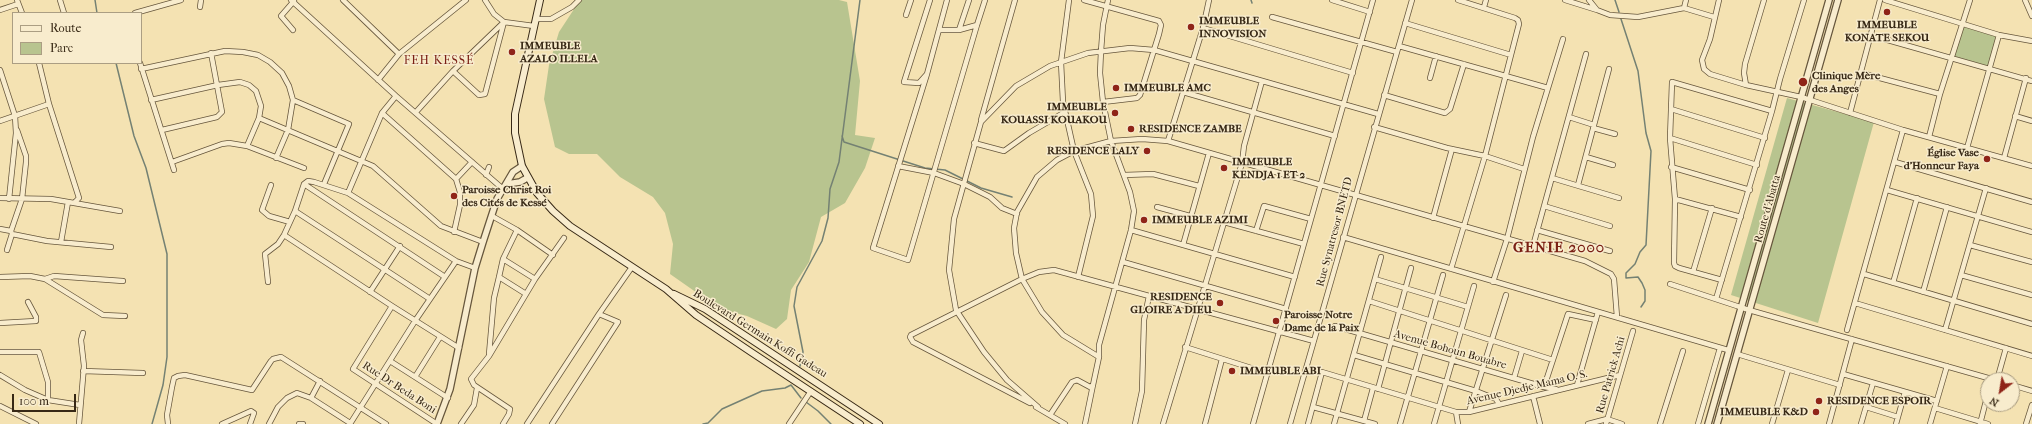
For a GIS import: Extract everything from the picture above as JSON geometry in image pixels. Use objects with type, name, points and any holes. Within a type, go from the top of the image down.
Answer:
[{"type":"main road","points":[[540,0],[515,114],[515,133],[522,166],[528,178],[545,203],[566,223],[666,289]]},
{"type":"main road","name":"Boulevard Germain Koffi Gadeau","points":[[666,289],[696,315],[860,424]]},
{"type":"main road","name":"Boulevard Germain Koffi Gadeau","points":[[666,289],[711,313],[879,424]]},
{"type":"street","points":[[60,0],[64,12]]},
{"type":"street","points":[[139,12],[181,0]]},
{"type":"street","points":[[200,7],[201,0]]},
{"type":"street","points":[[343,0],[399,54]]},
{"type":"street","points":[[378,80],[399,54],[466,0]]},
{"type":"street","points":[[484,0],[494,14],[504,22],[534,26]]},
{"type":"street","points":[[536,19],[551,19],[572,7],[579,0]]},
{"type":"street","points":[[906,15],[911,0]]},
{"type":"street","points":[[927,74],[919,83],[904,82],[930,0]]},
{"type":"street","points":[[946,0],[927,74],[873,248],[908,260],[985,0]]},
{"type":"street","points":[[959,30],[969,0]]},
{"type":"street","points":[[1016,0],[974,143],[954,220],[949,270],[956,310],[984,352],[1003,374],[1038,407]]},
{"type":"street","points":[[1069,0],[1061,62],[1062,95],[1074,151],[1091,194],[1093,216],[1078,277]]},
{"type":"street","points":[[1084,0],[1159,21],[1161,28],[1142,88],[1137,98],[1103,102]]},
{"type":"street","points":[[1085,424],[1099,357],[1099,345],[1132,230],[1134,211],[1130,192],[1112,140],[1103,102],[1100,73],[1101,51],[1108,0]]},
{"type":"street","points":[[1168,141],[1203,28],[1209,0]]},
{"type":"street","points":[[1332,0],[1342,1],[1370,12]]},
{"type":"street","points":[[1253,424],[1362,44],[1373,0]]},
{"type":"street","name":"Rue Synatresor BNETD","points":[[1290,424],[1374,126],[1412,0]]},
{"type":"street","points":[[1451,269],[1485,156],[1512,55],[1517,33],[1518,20],[1484,7],[1458,0]]},
{"type":"street","points":[[1484,7],[1486,0]]},
{"type":"street","points":[[1565,0],[1610,15],[1638,17],[1684,8],[1714,17]]},
{"type":"street","points":[[1589,0],[1597,10]]},
{"type":"street","points":[[1684,8],[1686,0]]},
{"type":"street","points":[[1719,0],[1710,39],[1702,60],[1704,69],[1710,74],[1746,85],[1801,97],[1903,130],[2032,166]]},
{"type":"street","points":[[1746,85],[1744,72],[1745,64],[1764,0]]},
{"type":"street","points":[[1716,299],[1750,190],[1804,0]]},
{"type":"street","name":"Route d'Abatta","points":[[1708,424],[1728,350],[1830,0]]},
{"type":"street","name":"Route d'Abatta","points":[[1716,424],[1838,0]]},
{"type":"street","points":[[1850,113],[1880,0]]},
{"type":"street","points":[[1885,0],[1999,35],[2032,41]]},
{"type":"street","points":[[1929,137],[1940,94],[1970,0]]},
{"type":"street","points":[[2025,0],[2032,16]]},
{"type":"street","points":[[293,30],[281,16],[293,1],[378,80],[474,162],[486,175],[505,186],[528,178]]},
{"type":"street","points":[[0,10],[18,2],[22,12]]},
{"type":"street","points":[[1272,18],[1362,44],[1397,52]]},
{"type":"street","points":[[416,112],[453,71],[504,22]]},
{"type":"street","points":[[453,71],[479,95],[485,94],[504,22]]},
{"type":"street","points":[[1405,23],[1512,55]]},
{"type":"street","points":[[939,30],[959,30],[977,25]]},
{"type":"street","points":[[1203,28],[1353,73]]},
{"type":"street","points":[[1870,35],[1951,59],[2032,80]]},
{"type":"street","points":[[1968,148],[1999,35]]},
{"type":"street","points":[[1493,282],[1507,239],[1524,170],[1563,39]]},
{"type":"street","points":[[1399,46],[1548,88]]},
{"type":"street","points":[[981,122],[1016,86],[1061,62],[1101,51],[1130,48],[1154,50],[1193,60],[1378,114]]},
{"type":"street","points":[[141,69],[225,51],[243,52],[258,56],[270,62],[282,73],[289,86],[293,100],[288,130],[276,158]]},
{"type":"street","points":[[162,130],[217,117],[222,112],[211,53]]},
{"type":"street","points":[[1533,246],[1586,54]]},
{"type":"street","points":[[1430,78],[1436,56]]},
{"type":"street","points":[[39,64],[49,104],[78,198],[74,204]]},
{"type":"street","points":[[140,64],[174,170]]},
{"type":"street","points":[[1384,95],[1445,113],[1450,109],[1464,64]]},
{"type":"street","points":[[0,70],[15,116],[9,199]]},
{"type":"street","points":[[1578,185],[1609,70]]},
{"type":"street","points":[[1861,73],[1940,94]]},
{"type":"street","points":[[2004,158],[2026,78]]},
{"type":"street","points":[[1163,424],[1213,253],[1242,163],[1253,112],[1262,81]]},
{"type":"street","points":[[151,100],[218,85],[240,82],[248,85],[256,91],[261,106],[247,146]]},
{"type":"street","points":[[1722,280],[1679,268],[1675,266],[1674,263],[1675,199],[1671,167],[1671,84],[1674,82],[1772,111]]},
{"type":"street","points":[[1183,92],[1335,136]]},
{"type":"street","points":[[348,193],[382,113],[396,96]]},
{"type":"street","points":[[293,100],[348,124],[324,184]]},
{"type":"street","points":[[0,121],[49,104]]},
{"type":"street","points":[[1671,109],[1765,138]]},
{"type":"street","points":[[974,143],[1004,151],[1029,132],[1065,112]]},
{"type":"street","points":[[382,113],[456,179],[460,192],[460,205],[454,232]]},
{"type":"street","points":[[2016,116],[2032,121]]},
{"type":"street","points":[[258,118],[338,150],[373,166],[440,226],[483,242]]},
{"type":"street","points":[[1569,118],[1615,134]]},
{"type":"street","points":[[7,250],[22,199],[26,156],[15,126]]},
{"type":"street","points":[[1374,126],[1452,149],[1485,156],[1524,170]]},
{"type":"street","points":[[1847,330],[1864,274],[1903,130]]},
{"type":"street","points":[[1670,138],[1757,165]]},
{"type":"street","points":[[1099,357],[1063,335],[1042,312],[1022,279],[1016,253],[1014,228],[1017,214],[1025,196],[1037,177],[1057,160],[1074,151],[1112,140],[1142,139],[1168,141],[1354,196],[1585,261],[1611,274],[1614,279],[1617,317]]},
{"type":"street","points":[[172,162],[222,144],[247,146],[304,168]]},
{"type":"street","points":[[1433,218],[1452,149]]},
{"type":"street","points":[[1183,245],[1208,153]]},
{"type":"street","points":[[1586,157],[1613,165]]},
{"type":"street","points":[[456,179],[474,162]]},
{"type":"street","points":[[1895,162],[2032,202]]},
{"type":"street","points":[[486,175],[489,166]]},
{"type":"street","points":[[437,424],[448,398],[475,268],[483,242],[505,186],[513,172],[522,166]]},
{"type":"street","points":[[898,166],[934,173],[964,184],[990,197],[1002,208],[1017,214]]},
{"type":"street","points":[[1671,167],[1750,190]]},
{"type":"street","points":[[1124,175],[1153,174],[1199,186]]},
{"type":"street","points":[[1552,178],[1619,198]]},
{"type":"street","points":[[268,282],[265,254],[278,244],[284,235],[295,211],[304,184],[308,181],[324,184],[348,193],[456,261],[475,268]]},
{"type":"street","points":[[304,184],[400,246],[444,277]]},
{"type":"street","points":[[271,185],[262,210],[269,216],[290,222]]},
{"type":"street","points":[[1945,330],[1986,188]]},
{"type":"street","points":[[1887,190],[2032,232]]},
{"type":"street","points":[[0,198],[51,200],[120,210]]},
{"type":"street","points":[[1893,283],[1917,198]]},
{"type":"street","points":[[1675,199],[1741,217]]},
{"type":"street","points":[[61,242],[68,202]]},
{"type":"street","points":[[1256,231],[1261,209],[1264,206],[1311,219]]},
{"type":"street","points":[[1544,206],[1610,226]]},
{"type":"street","points":[[1157,207],[1190,216]]},
{"type":"street","points":[[1924,292],[1947,207]]},
{"type":"street","points":[[1693,272],[1712,208]]},
{"type":"street","points":[[295,211],[430,299]]},
{"type":"street","points":[[492,216],[517,230],[553,255]]},
{"type":"street","points":[[1224,222],[1304,244]]},
{"type":"street","points":[[0,229],[11,233],[61,242],[110,247]]},
{"type":"street","points":[[489,356],[494,298],[503,259],[517,230]]},
{"type":"street","points":[[1132,230],[1295,277]]},
{"type":"street","points":[[1537,230],[1610,251]]},
{"type":"street","points":[[284,235],[414,321],[459,348]]},
{"type":"street","points":[[1343,237],[1728,350]]},
{"type":"street","points":[[503,424],[509,414],[510,409],[477,388],[471,379],[489,356],[535,279],[564,238]]},
{"type":"street","points":[[1970,245],[2032,262]]},
{"type":"street","points":[[370,292],[400,246]]},
{"type":"street","points":[[1334,424],[1381,257]]},
{"type":"street","points":[[503,259],[535,279]]},
{"type":"street","points":[[269,424],[278,407],[292,394],[297,393],[311,398],[350,423],[414,321],[456,261]]},
{"type":"street","points":[[1123,262],[1286,309]]},
{"type":"street","points":[[527,424],[599,314],[632,267]]},
{"type":"street","points":[[1365,422],[1385,364],[1411,268]]},
{"type":"street","points":[[1065,424],[1038,407],[911,340],[910,337],[913,333],[956,310],[1022,279],[1039,272],[1054,270],[1314,341]]},
{"type":"street","points":[[1864,274],[2032,324]]},
{"type":"street","points":[[1400,424],[1443,275]]},
{"type":"street","points":[[1961,275],[2032,296]]},
{"type":"street","points":[[0,277],[30,276],[45,279],[103,315],[125,316]]},
{"type":"street","points":[[45,279],[54,276],[123,281]]},
{"type":"street","points":[[499,277],[526,294]]},
{"type":"street","points":[[1375,279],[1468,307]]},
{"type":"street","points":[[1670,284],[1741,308],[1980,376]]},
{"type":"street","points":[[1434,424],[1474,286]]},
{"type":"street","points":[[1469,412],[1506,295]]},
{"type":"street","points":[[1135,424],[1142,391],[1144,320],[1149,296]]},
{"type":"street","points":[[1369,301],[1553,360]]},
{"type":"street","points":[[0,322],[36,321],[36,317],[28,302]]},
{"type":"street","points":[[1855,303],[2032,356]]},
{"type":"street","name":"Rue Dr Beda Boni","points":[[392,306],[352,369],[437,424]]},
{"type":"street","points":[[1577,385],[1598,312]]},
{"type":"street","points":[[552,424],[618,322],[599,314]]},
{"type":"street","points":[[1544,387],[1568,314],[1596,320]]},
{"type":"street","name":"Avenue Bohoun Bouabre","points":[[1335,326],[1544,387],[1560,390]]},
{"type":"street","name":"Rue Patrick Achi","points":[[1607,422],[1633,331]]},
{"type":"street","points":[[79,424],[83,371],[81,340],[83,333]]},
{"type":"street","points":[[415,377],[440,337]]},
{"type":"street","points":[[1829,424],[1852,340]]},
{"type":"street","points":[[1185,347],[1267,373]]},
{"type":"street","points":[[1698,424],[1720,348]]},
{"type":"street","points":[[1996,372],[2006,348]]},
{"type":"street","points":[[1514,378],[1522,351]]},
{"type":"street","points":[[1660,424],[1683,351]]},
{"type":"street","points":[[0,352],[39,352],[48,382],[48,400]]},
{"type":"street","points":[[1737,354],[1840,385]]},
{"type":"street","points":[[1354,355],[1476,391],[1496,399],[1499,404]]},
{"type":"street","points":[[168,424],[167,415],[174,378],[185,375],[252,390],[271,361],[276,357],[281,357],[386,424]]},
{"type":"street","points":[[1205,424],[1222,359]]},
{"type":"street","points":[[390,361],[448,398]]},
{"type":"street","points":[[1930,424],[1947,366]]},
{"type":"street","points":[[1772,424],[1788,370]]},
{"type":"street","points":[[83,371],[143,373]]},
{"type":"street","name":"Avenue Djedje Mama O. S.","points":[[1313,407],[1322,372],[1376,388],[1406,399],[1456,412],[1469,412],[1620,375]]},
{"type":"street","points":[[1843,374],[1937,401]]},
{"type":"street","points":[[0,375],[25,390],[48,400],[80,405]]},
{"type":"street","points":[[1050,415],[1072,382],[1077,380],[1090,387],[1093,385]]},
{"type":"street","points":[[311,398],[320,382]]},
{"type":"street","points":[[1861,424],[1873,383]]},
{"type":"street","points":[[2020,387],[2032,391]]},
{"type":"street","points":[[461,424],[474,405],[477,388]]},
{"type":"street","points":[[789,424],[811,391]]},
{"type":"street","points":[[1896,424],[1905,392]]},
{"type":"street","points":[[1533,396],[1540,424]]},
{"type":"street","points":[[2026,424],[2032,405]]},
{"type":"street","points":[[0,406],[36,424]]},
{"type":"street","points":[[1308,424],[1313,407],[1375,424]]},
{"type":"street","points":[[1866,407],[1898,417]]},
{"type":"street","points":[[1935,408],[1980,423],[1988,424]]},
{"type":"street","points":[[223,424],[251,412],[254,415],[250,424]]},
{"type":"street","points":[[1456,412],[1458,424]]},
{"type":"street","points":[[1980,423],[1983,412]]},
{"type":"street","points":[[1588,424],[1607,422],[1622,424]]},
{"type":"green space","points":[[580,0],[839,0],[847,2],[860,81],[855,135],[875,138],[865,168],[845,203],[821,217],[809,262],[791,290],[787,319],[776,329],[747,316],[720,309],[670,274],[673,244],[665,213],[653,197],[620,177],[597,154],[569,154],[555,147],[544,99],[549,65],[559,32]]},
{"type":"green space","points":[[1963,25],[1997,36],[1989,67],[1952,57]]},
{"type":"green space","points":[[1787,98],[1874,122],[1818,323],[1731,295]]},
{"type":"waterway","points":[[95,0],[97,12]]},
{"type":"waterway","points":[[800,366],[803,352],[794,306],[797,287],[822,241],[828,218],[830,189],[839,162],[860,0]]},
{"type":"waterway","points":[[1615,0],[1619,12]]},
{"type":"waterway","points":[[1621,19],[1638,71],[1646,133],[1651,151],[1646,245],[1640,252],[1635,264],[1626,273],[1626,278],[1638,277],[1642,283],[1645,290],[1645,301],[1641,307]]},
{"type":"waterway","points":[[116,64],[134,136],[146,168],[167,254],[167,357],[163,385],[152,424]]},
{"type":"waterway","points":[[842,136],[844,142],[925,168],[945,170],[981,188],[1012,197]]},
{"type":"waterway","points":[[703,424],[708,423],[722,409],[762,391],[785,388],[791,385],[801,398]]},
{"type":"waterway","points":[[806,402],[831,424]]},
{"type":"place","name":"IMMEUBLE KONATE SEKOU","points":[[1887,12]]},
{"type":"place","name":"IMMEUBLE INNOVISION","points":[[1191,27]]},
{"type":"place","name":"IMMEUBLE AZALO ILLELA","points":[[512,52]]},
{"type":"place","name":"Clinique Mère des Anges","points":[[1803,82]]},
{"type":"place","name":"IMMEUBLE AMC","points":[[1116,88]]},
{"type":"place","name":"IMMEUBLE KOUASSI KOUAKOU","points":[[1115,113]]},
{"type":"place","name":"RESIDENCE ZAMBE","points":[[1131,129]]},
{"type":"place","name":"RESIDENCE LALY","points":[[1147,151]]},
{"type":"place","name":"Église Vase d’Honneur Faya","points":[[1987,159]]},
{"type":"place","name":"IMMEUBLE KENDJA 1 ET 2","points":[[1224,168]]},
{"type":"place","name":"Paroisse Christ Roi des Cités de Kessé","points":[[454,196]]},
{"type":"place","name":"IMMEUBLE AZIMI","points":[[1144,220]]},
{"type":"place","name":"RESIDENCE GLOIRE A DIEU","points":[[1220,303]]},
{"type":"place","name":"Paroisse Notre Dame de la Paix","points":[[1276,321]]},
{"type":"place","name":"IMMEUBLE ABI","points":[[1232,371]]},
{"type":"place","name":"RESIDENCE ESPOIR","points":[[1819,401]]},
{"type":"place","name":"IMMEUBLE K&D","points":[[1816,412]]},
{"type":"district","name":"FEH KESSÉ","points":[[439,61]]},
{"type":"district","name":"GENIE 2000","points":[[1559,248]]}]
